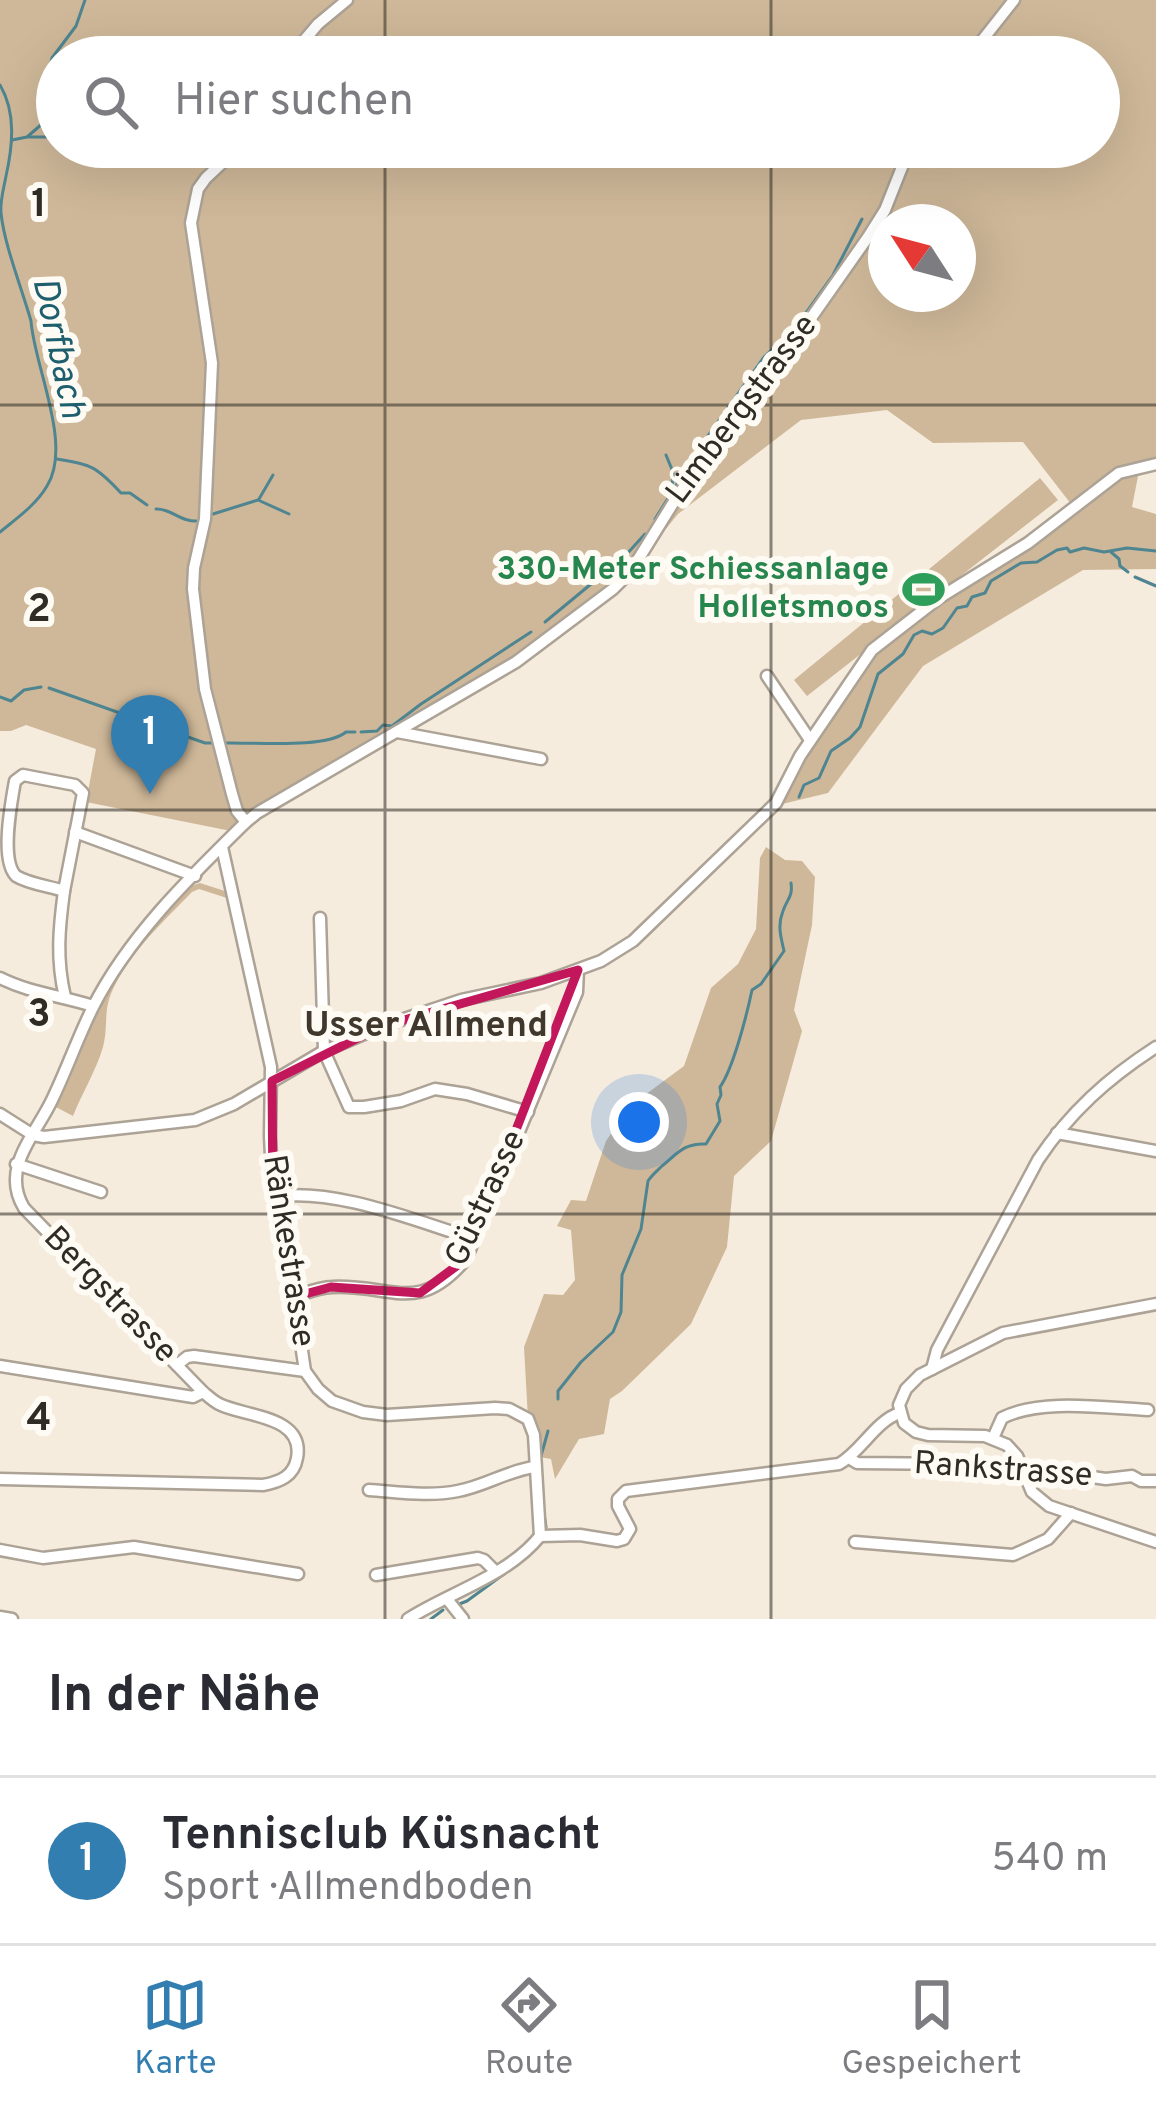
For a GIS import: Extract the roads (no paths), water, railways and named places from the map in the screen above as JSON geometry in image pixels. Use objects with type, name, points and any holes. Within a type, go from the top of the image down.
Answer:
[{"type":"street","points":[[308,36],[347,0]]},
{"type":"street","points":[[986,36],[1014,0]]},
{"type":"street","points":[[217,168],[198,189],[191,223],[212,363],[205,519],[193,590],[208,704],[237,809],[246,822]]},
{"type":"street","name":"Limbergstrasse","points":[[236,832],[265,808],[517,662],[632,571],[727,423],[868,237],[902,168]]},
{"type":"street","points":[[0,1114],[44,1137],[195,1120],[234,1104],[324,1051],[406,1016],[541,983],[601,961],[633,940],[776,803],[811,740],[872,650],[939,598],[1028,543],[1119,473],[1156,464]]},
{"type":"street","points":[[767,676],[811,740]]},
{"type":"street","points":[[395,732],[541,759]]},
{"type":"street","points":[[64,891],[19,878],[6,864],[4,839],[23,775],[80,788],[82,794],[58,946],[64,997]]},
{"type":"street","points":[[75,832],[195,876]]},
{"type":"street","name":"Bergstrasse","points":[[0,1479],[263,1485],[279,1482],[296,1464],[298,1448],[286,1426],[222,1406],[203,1392],[9,1191],[16,1164],[50,1104],[94,1006],[127,952],[236,832]]},
{"type":"street","name":"Ränkestrasse","points":[[222,847],[272,1081],[273,1197],[304,1371],[332,1401],[363,1412],[495,1408],[518,1412],[532,1426],[540,1536]]},
{"type":"street","points":[[320,918],[324,1051],[349,1107],[401,1101],[435,1088],[528,1112]]},
{"type":"street","name":"Güstrasse","points":[[294,1297],[331,1287],[420,1293],[449,1279],[466,1259],[528,1112],[578,992],[578,970]]},
{"type":"street","points":[[0,978],[26,991],[94,1006]]},
{"type":"street","points":[[932,1369],[937,1351],[1057,1132],[1076,1109],[1156,1047]]},
{"type":"street","points":[[1057,1132],[1156,1151]]},
{"type":"street","points":[[16,1164],[101,1192]]},
{"type":"street","points":[[273,1197],[346,1201],[474,1239]]},
{"type":"street","points":[[1156,1304],[1012,1330],[915,1379],[900,1399],[900,1414],[920,1434],[993,1438],[1013,1450],[1028,1485],[1049,1506],[1156,1542]]},
{"type":"street","points":[[177,1366],[194,1356],[304,1371]]},
{"type":"street","points":[[0,1366],[193,1397],[203,1392]]},
{"type":"street","points":[[993,1438],[1002,1418],[1017,1412],[1069,1406],[1148,1410]]},
{"type":"street","points":[[408,1619],[495,1571],[540,1536],[623,1539],[630,1529],[618,1506],[626,1491],[838,1464],[888,1418],[900,1414]]},
{"type":"street","name":"Rankstrasse","points":[[849,1458],[1156,1481]]},
{"type":"street","points":[[369,1490],[459,1491],[534,1467]]},
{"type":"street","points":[[855,1542],[1013,1555],[1048,1539],[1071,1514]]},
{"type":"street","points":[[0,1550],[44,1558],[134,1547],[298,1574]]},
{"type":"street","points":[[376,1575],[478,1558],[495,1571]]},
{"type":"street","points":[[447,1598],[463,1619]]},
{"type":"street","points":[[0,1617],[12,1619]]},
{"type":"waterway","points":[[68,36],[85,0]]},
{"type":"waterway","name":"Dorfbach","points":[[0,85],[12,129],[1,203],[3,225],[31,321],[56,449],[47,486],[0,532]]},
{"type":"waterway","points":[[12,140],[36,129]]},
{"type":"waterway","points":[[29,137],[36,137]]},
{"type":"waterway","points":[[700,447],[764,357],[795,328],[833,275],[862,219]]},
{"type":"waterway","points":[[666,455],[673,472],[672,488]]},
{"type":"waterway","points":[[57,459],[93,468],[121,493],[130,493],[147,505]]},
{"type":"waterway","points":[[655,519],[691,462]]},
{"type":"waterway","points":[[259,499],[273,475]]},
{"type":"waterway","points":[[213,514],[258,500],[289,514]]},
{"type":"waterway","points":[[156,509],[196,521]]},
{"type":"waterway","points":[[545,622],[645,534]]},
{"type":"waterway","points":[[799,797],[804,785],[819,778],[831,751],[860,727],[878,674],[903,654],[914,635],[943,628],[957,608],[985,593],[991,581],[1021,563],[1037,562],[1067,548],[1070,552],[1084,548],[1156,551]]},
{"type":"waterway","points":[[1111,552],[1128,572]]},
{"type":"waterway","points":[[1135,577],[1156,586]]},
{"type":"waterway","points":[[361,732],[392,726],[531,632]]},
{"type":"waterway","points":[[0,697],[11,701],[24,690],[41,687]]},
{"type":"waterway","points":[[49,688],[213,743]]},
{"type":"waterway","points":[[223,743],[306,743],[355,732]]},
{"type":"waterway","points":[[558,1399],[558,1391],[581,1362],[613,1332],[621,1312],[622,1275],[641,1229],[648,1181],[682,1150],[706,1144],[720,1121],[720,1087],[735,1055],[752,990],[784,951],[780,922],[791,883]]},
{"type":"waterway","points":[[541,1456],[548,1431]]},
{"type":"waterway","points":[[543,1507],[546,1527]]},
{"type":"waterway","points":[[457,1605],[504,1574]]},
{"type":"waterway","points":[[431,1619],[443,1610]]},
{"type":"place","name":"330-Meter Schiessanlage Holletsmoos","points":[[923,590]]},
{"type":"place","name":"Tennisclub Küsnacht","points":[[150,794]]},
{"type":"district","name":"Usser Allmend","points":[[426,1027]]}]
